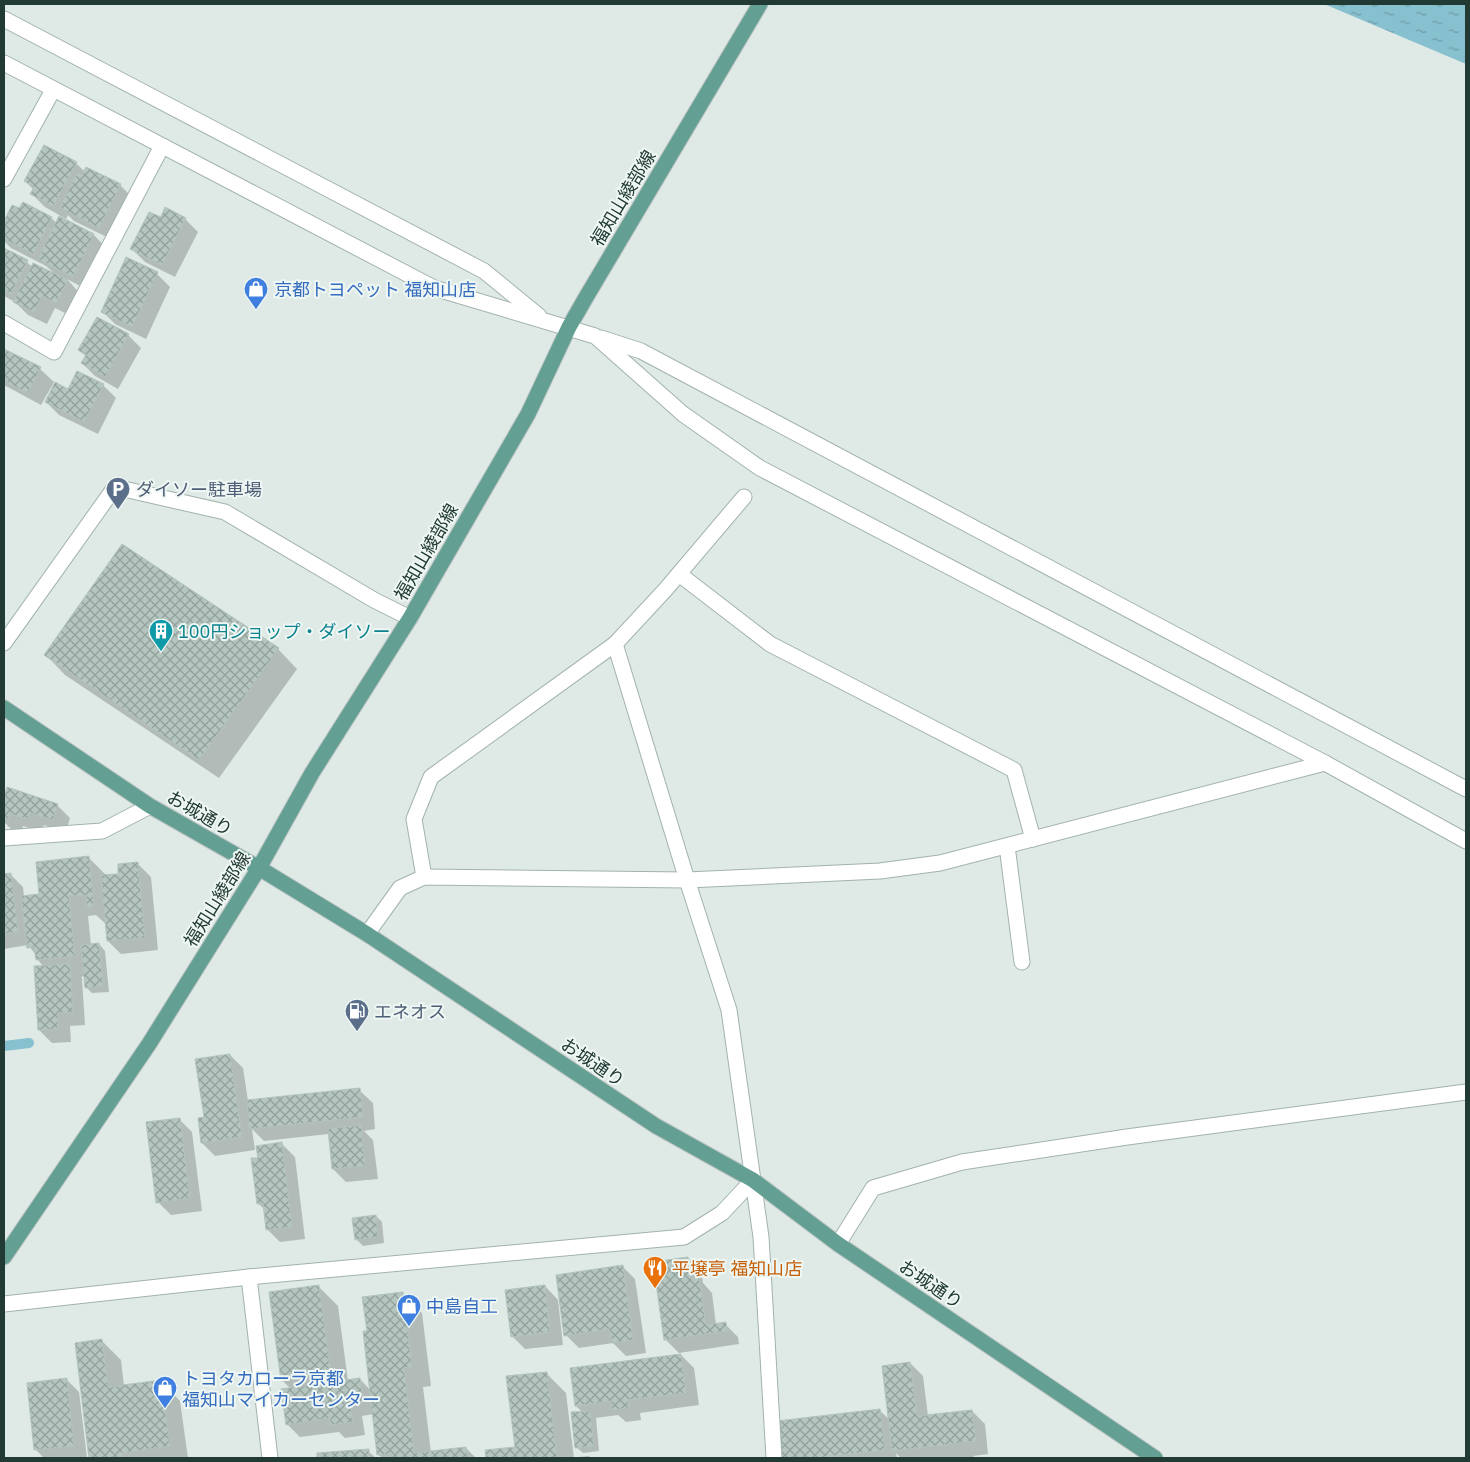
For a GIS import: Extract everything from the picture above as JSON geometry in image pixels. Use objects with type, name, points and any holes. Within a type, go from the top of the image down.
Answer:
[{"type":"main road","name":"福知山綾部線","points":[[4,1257],[149,1044],[259,868],[312,773],[410,618],[528,414],[569,327],[760,4]]},
{"type":"main road","name":"お城通り","points":[[4,708],[150,806],[259,868],[367,934],[656,1126],[753,1180],[838,1244],[1155,1458]]},
{"type":"street","points":[[4,19],[484,271],[544,320]]},
{"type":"street","points":[[4,63],[434,288],[569,327],[641,351],[1466,789]]},
{"type":"street","points":[[4,178],[53,90]]},
{"type":"street","points":[[4,323],[54,352],[162,146]]},
{"type":"street","points":[[595,336],[683,414],[760,468],[1325,764],[1466,842]]},
{"type":"street","points":[[4,643],[115,487],[225,512],[374,600],[410,618]]},
{"type":"street","points":[[424,877],[414,819],[431,777],[615,644],[679,574],[744,498]]},
{"type":"street","points":[[679,574],[770,644],[1014,770],[1033,839]]},
{"type":"street","points":[[615,644],[686,880],[729,1010],[761,1237],[774,1458]]},
{"type":"street","points":[[367,934],[400,888],[424,877],[686,880],[880,871],[940,863],[1325,764]]},
{"type":"street","points":[[4,838],[102,831],[150,806]]},
{"type":"street","points":[[1007,846],[1022,962]]},
{"type":"street","points":[[838,1244],[874,1188],[962,1162],[1136,1136],[1466,1092]]},
{"type":"street","points":[[4,1304],[249,1277],[684,1237],[722,1213],[753,1180]]},
{"type":"street","points":[[249,1277],[270,1458]]},
{"type":"water","points":[[1324,4],[1466,4],[1466,64]]},
{"type":"building","points":[[44,145],[77,162],[53,206],[30,194],[34,187],[24,181]]},
{"type":"building","points":[[86,167],[121,184],[99,228],[60,208],[77,173],[82,175]]},
{"type":"building","points":[[23,202],[52,217],[33,254],[4,239],[4,221],[12,205],[19,208]]},
{"type":"building","points":[[165,207],[186,218],[162,265],[130,249],[149,212],[161,217]]},
{"type":"building","points":[[59,216],[94,234],[73,277],[38,259]]},
{"type":"building","points":[[4,248],[28,260],[11,294],[4,291]]},
{"type":"building","points":[[126,257],[158,272],[132,327],[101,312]]},
{"type":"building","points":[[33,263],[68,280],[56,303],[42,296],[34,312],[13,302]]},
{"type":"building","points":[[97,317],[129,334],[105,377],[81,363],[86,355],[78,350]]},
{"type":"building","points":[[4,349],[41,367],[28,393],[4,381]]},
{"type":"building","points":[[77,371],[104,384],[84,422],[45,402],[55,382],[68,389]]},
{"type":"building","name":"100円ショップ・ダイソー","points":[[122,544],[279,648],[199,760],[44,655]]},
{"type":"building","points":[[7,787],[58,804],[53,820],[30,813],[28,819],[10,814],[8,820],[4,819],[4,797]]},
{"type":"building","points":[[89,856],[94,907],[87,908],[86,895],[69,896],[75,956],[36,960],[34,947],[27,948],[21,896],[39,894],[36,862]]},
{"type":"building","points":[[138,862],[145,938],[107,941],[101,875],[118,874],[118,864]]},
{"type":"building","points":[[11,873],[18,932],[4,934],[4,874]]},
{"type":"building","points":[[99,943],[103,986],[85,988],[81,945]]},
{"type":"building","points":[[70,964],[73,1012],[58,1013],[58,1029],[38,1030],[34,966]]},
{"type":"building","points":[[230,1054],[242,1137],[201,1143],[198,1118],[204,1117],[195,1059]]},
{"type":"building","points":[[360,1088],[363,1117],[249,1129],[247,1100]]},
{"type":"building","points":[[180,1118],[190,1198],[156,1203],[146,1122]]},
{"type":"building","points":[[361,1125],[365,1166],[332,1169],[328,1129]]},
{"type":"building","points":[[282,1142],[292,1227],[266,1230],[263,1203],[257,1204],[251,1158],[258,1158],[256,1146]]},
{"type":"building","points":[[376,1215],[378,1237],[355,1240],[352,1218]]},
{"type":"building","points":[[688,1257],[691,1279],[699,1278],[706,1325],[726,1322],[727,1331],[664,1340],[653,1262]]},
{"type":"building","points":[[623,1265],[633,1340],[612,1343],[609,1329],[564,1336],[556,1275]]},
{"type":"building","points":[[319,1285],[331,1374],[281,1381],[269,1292]]},
{"type":"building","points":[[545,1285],[550,1332],[511,1337],[505,1290]]},
{"type":"building","points":[[403,1292],[412,1367],[404,1368],[414,1453],[466,1447],[468,1458],[392,1458],[391,1454],[377,1455],[363,1331],[367,1331],[362,1297]]},
{"type":"building","points":[[102,1339],[108,1387],[161,1380],[170,1446],[122,1453],[122,1458],[89,1458],[75,1343]]},
{"type":"building","points":[[681,1354],[686,1393],[628,1400],[629,1408],[612,1410],[611,1401],[575,1406],[570,1368]]},
{"type":"building","points":[[910,1362],[917,1416],[972,1410],[976,1441],[892,1451],[882,1366]]},
{"type":"building","points":[[547,1372],[557,1458],[486,1458],[485,1450],[515,1447],[506,1376]]},
{"type":"building","points":[[67,1378],[74,1446],[34,1450],[27,1383]]},
{"type":"building","points":[[360,1378],[363,1401],[350,1403],[353,1422],[330,1425],[330,1418],[286,1425],[281,1389]]},
{"type":"building","points":[[880,1409],[885,1450],[817,1458],[781,1458],[777,1421]]},
{"type":"building","points":[[590,1411],[594,1446],[575,1448],[571,1412]]},
{"type":"building","points":[[369,1449],[369,1458],[317,1458],[317,1453]]},
{"type":"waterway","points":[[4,1046],[29,1043]]},
{"type":"place","name":"京都トヨペット 福知山店","points":[[256,310]]},
{"type":"place","name":"ダイソー駐車場","points":[[118,510]]},
{"type":"place","name":"100円ショップ・ダイソー","points":[[161,652]]},
{"type":"place","name":"エネオス","points":[[357,1032]]},
{"type":"place","name":"平壌亭 福知山店","points":[[655,1289]]},
{"type":"place","name":"中島自工","points":[[409,1327]]},
{"type":"place","name":"トヨタカローラ京都 福知山マイカーセンター","points":[[165,1409]]}]
